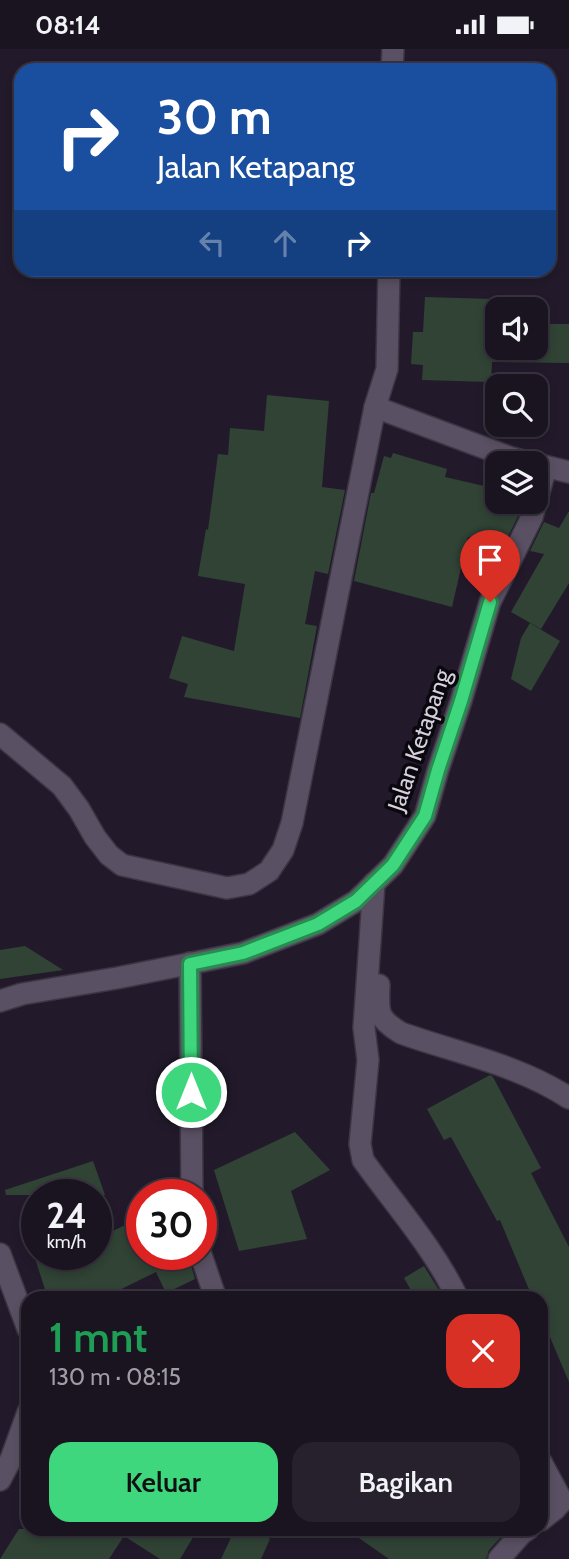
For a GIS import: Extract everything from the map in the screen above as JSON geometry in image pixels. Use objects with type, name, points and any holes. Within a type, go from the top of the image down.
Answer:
[{"type":"street","points":[[0,734],[62,786],[109,855],[122,865],[227,888],[249,884],[269,871],[283,850],[292,823],[375,407],[387,369],[389,277]]},
{"type":"street","points":[[375,407],[493,451]]},
{"type":"street","points":[[548,467],[569,473]]},
{"type":"street","name":"Jalan Ketapang","points":[[0,1001],[22,994],[243,953],[318,924],[356,901],[393,865],[425,816],[490,602],[532,514]]},
{"type":"street","points":[[380,877],[378,1011],[388,1026],[401,1033],[513,1070],[569,1098]]},
{"type":"street","points":[[380,877],[364,1028],[368,1060],[360,1145],[363,1160],[428,1249],[454,1291]]},
{"type":"street","points":[[190,964],[192,1179]]},
{"type":"street","points":[[0,1254],[21,1310]]},
{"type":"street","points":[[206,1270],[213,1291]]},
{"type":"street","points":[[0,1480],[21,1431]]},
{"type":"street","points":[[548,1475],[562,1501],[548,1515]]},
{"type":"street","points":[[499,1559],[519,1536]]},
{"type":"building","points":[[425,297],[485,299],[485,360],[548,360],[548,324],[569,324],[569,363],[492,362],[491,374],[485,374],[485,382],[422,380],[423,365],[411,364],[413,332],[423,332]]},
{"type":"building","points":[[267,395],[329,401],[322,487],[345,490],[328,574],[315,571],[305,624],[317,626],[300,718],[184,697],[188,684],[169,678],[182,636],[234,651],[245,584],[198,576],[206,529],[208,530],[218,454],[228,455],[230,428],[264,431]]},
{"type":"building","points":[[393,453],[447,469],[445,477],[485,486],[485,514],[519,514],[504,545],[468,537],[452,607],[354,581],[371,493],[374,493],[384,456],[391,458]]},
{"type":"building","points":[[569,511],[569,583],[541,629],[511,612],[544,554],[530,551],[544,522],[559,528]]},
{"type":"building","points":[[530,623],[560,641],[531,691],[511,679],[521,638]]},
{"type":"building","points":[[25,946],[63,970],[0,979],[0,950]]},
{"type":"building","points":[[490,1075],[541,1168],[531,1173],[569,1247],[569,1382],[548,1332],[548,1291],[530,1291],[500,1220],[497,1221],[451,1137],[444,1140],[427,1109]]},
{"type":"building","points":[[295,1132],[330,1170],[291,1191],[307,1239],[239,1251],[214,1170]]},
{"type":"building","points":[[93,1161],[99,1179],[38,1179]]},
{"type":"building","points":[[21,1185],[21,1195],[6,1195],[5,1190]]},
{"type":"building","points":[[126,1225],[126,1270],[192,1270],[195,1279],[165,1291],[156,1272],[117,1291],[45,1291],[39,1270],[112,1270],[112,1231]]},
{"type":"building","points":[[424,1266],[439,1291],[411,1291],[404,1278]]},
{"type":"building","points":[[19,1529],[21,1536],[124,1536],[109,1559],[0,1559]]},
{"type":"building","points":[[124,1536],[194,1536],[180,1559],[160,1559]]},
{"type":"building","points":[[232,1536],[264,1536],[270,1539],[261,1559],[221,1559]]},
{"type":"building","points":[[356,1536],[501,1537],[489,1550],[486,1559],[389,1559]]},
{"type":"route","points":[[191,1092],[190,964],[243,953],[318,924],[356,901],[393,865],[425,816],[490,602]]}]
